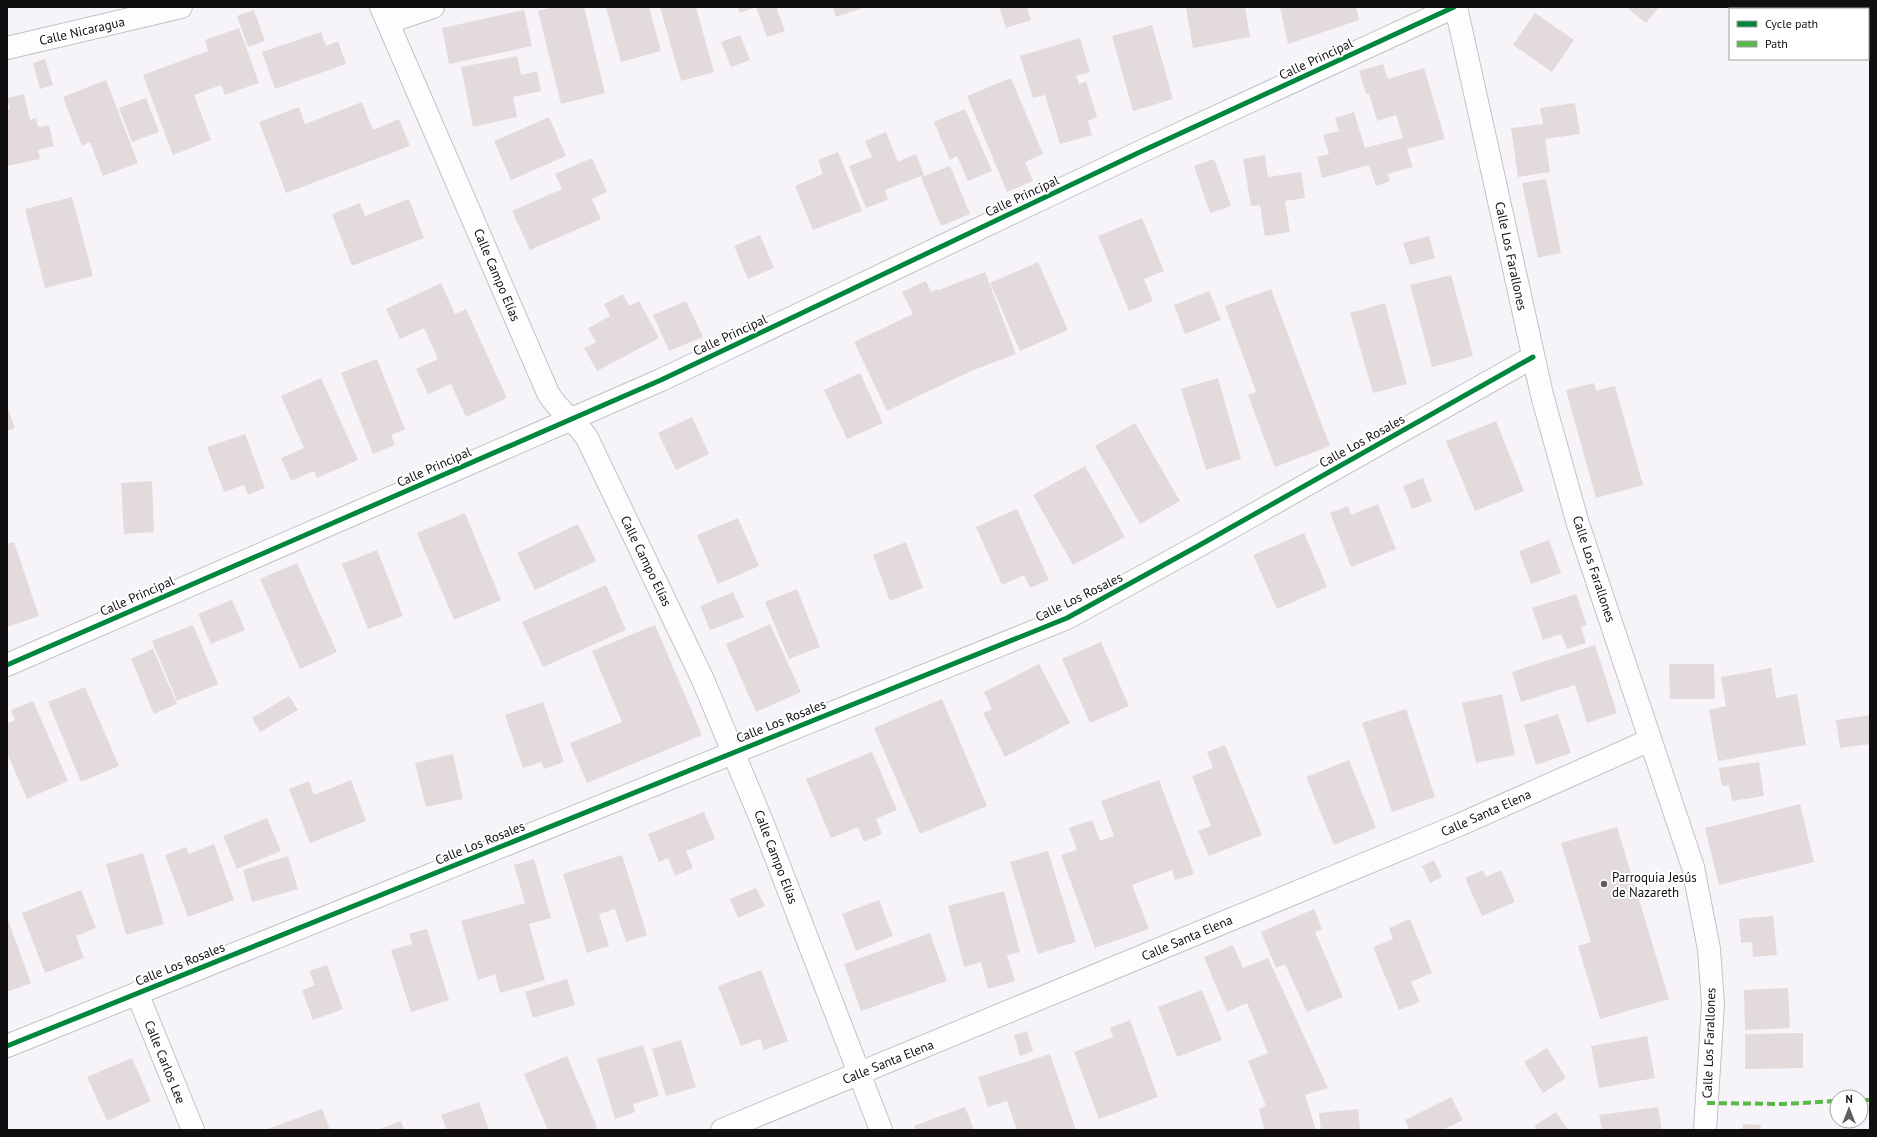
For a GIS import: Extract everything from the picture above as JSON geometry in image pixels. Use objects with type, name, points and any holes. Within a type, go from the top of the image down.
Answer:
[{"type":"street","name":"Calle Nicaragua","points":[[7,48],[181,7]]},
{"type":"street","points":[[384,15],[433,7]]},
{"type":"street","name":"Calle Los Farallones","points":[[1455,7],[1542,395],[1578,524],[1693,867],[1709,950],[1713,1004],[1705,1130]]},
{"type":"street","name":"Calle Principal","points":[[7,665],[661,380],[1140,152],[1455,7]]},
{"type":"street","name":"Calle Campo Elías","points":[[384,15],[548,393],[553,401],[580,427],[587,438],[703,680],[766,831],[881,1130]]},
{"type":"street","name":"Calle Los Rosales","points":[[7,1046],[1067,618],[1533,357]]},
{"type":"street","name":"Calle Santa Elena","points":[[722,1130],[1459,825],[1650,740]]},
{"type":"street","name":"Calle Carlos Lee","points":[[137,993],[193,1130]]},
{"type":"building","points":[[554,7],[584,7],[605,93],[561,104],[538,11]]},
{"type":"building","points":[[606,7],[649,7],[661,51],[621,62]]},
{"type":"building","points":[[660,7],[696,7],[714,72],[681,81]]},
{"type":"building","points":[[738,7],[756,7],[740,13]]},
{"type":"building","points":[[756,7],[776,7],[785,31],[767,37]]},
{"type":"building","points":[[833,7],[866,7],[836,17]]},
{"type":"building","points":[[999,7],[1027,7],[1031,20],[1006,28]]},
{"type":"building","points":[[1245,7],[1250,37],[1193,48],[1186,8]]},
{"type":"building","points":[[1280,7],[1356,7],[1359,20],[1288,44]]},
{"type":"building","points":[[1626,7],[1659,7],[1646,23]]},
{"type":"building","points":[[254,10],[265,41],[248,47],[237,16]]},
{"type":"building","points":[[524,10],[532,46],[449,64],[442,28]]},
{"type":"building","points":[[1535,13],[1574,40],[1552,72],[1513,45]]},
{"type":"building","points":[[1152,25],[1173,99],[1133,111],[1112,36]]},
{"type":"building","points":[[239,28],[259,83],[225,95],[221,85],[194,95],[211,140],[173,155],[143,75],[208,51],[205,40]]},
{"type":"building","points":[[321,32],[326,46],[338,41],[346,64],[275,89],[262,52]]},
{"type":"building","points":[[740,35],[750,60],[731,67],[721,42]]},
{"type":"building","points":[[1080,38],[1090,72],[1076,76],[1079,84],[1086,81],[1097,117],[1088,121],[1092,135],[1060,144],[1045,95],[1033,98],[1020,56]]},
{"type":"building","points":[[517,56],[521,75],[537,71],[541,91],[513,97],[517,117],[473,127],[461,67]]},
{"type":"building","points":[[45,59],[53,85],[40,89],[33,63]]},
{"type":"building","points":[[1383,64],[1388,79],[1424,68],[1445,139],[1407,149],[1413,167],[1387,174],[1390,181],[1376,186],[1369,165],[1322,178],[1317,157],[1329,154],[1323,135],[1339,131],[1335,118],[1354,112],[1365,148],[1403,138],[1396,115],[1377,121],[1369,93],[1366,94],[1359,71]]},
{"type":"building","points":[[1011,78],[1043,154],[1025,162],[1033,181],[1007,192],[967,96]]},
{"type":"building","points":[[106,80],[138,163],[103,176],[90,142],[82,146],[63,97]]},
{"type":"building","points":[[24,94],[30,120],[36,118],[38,127],[49,125],[54,146],[38,150],[40,159],[7,166],[7,109],[10,109],[7,98]]},
{"type":"building","points":[[146,98],[159,132],[132,142],[119,108]]},
{"type":"building","points":[[362,102],[373,130],[399,119],[410,146],[286,193],[259,122],[299,107],[305,124]]},
{"type":"building","points":[[1575,103],[1580,134],[1545,139],[1550,172],[1518,177],[1511,128],[1543,124],[1540,108]]},
{"type":"building","points":[[965,109],[992,171],[968,181],[957,156],[950,160],[934,122]]},
{"type":"building","points":[[549,117],[566,156],[511,180],[494,141]]},
{"type":"building","points":[[886,132],[898,162],[916,154],[924,175],[885,190],[888,200],[866,208],[849,166],[872,157],[865,141]]},
{"type":"building","points":[[838,152],[862,211],[813,230],[795,186],[823,174],[818,160]]},
{"type":"building","points":[[1265,155],[1268,177],[1301,172],[1305,198],[1285,201],[1290,232],[1265,236],[1260,205],[1251,206],[1243,159]]},
{"type":"building","points":[[592,158],[607,192],[592,199],[601,219],[530,250],[512,211],[562,189],[555,174]]},
{"type":"building","points":[[1214,159],[1231,206],[1210,213],[1194,166]]},
{"type":"building","points":[[950,166],[970,214],[941,226],[921,177]]},
{"type":"building","points":[[1546,179],[1561,253],[1538,258],[1522,183]]},
{"type":"building","points":[[72,197],[93,276],[45,288],[25,209]]},
{"type":"building","points":[[409,199],[424,238],[352,266],[332,214],[360,203],[365,216]]},
{"type":"building","points":[[1142,218],[1164,271],[1144,279],[1153,301],[1129,311],[1098,236]]},
{"type":"building","points":[[760,235],[774,268],[748,279],[734,246]]},
{"type":"building","points":[[1429,236],[1435,258],[1410,265],[1403,243]]},
{"type":"building","points":[[1038,262],[1068,330],[1020,351],[990,283]]},
{"type":"building","points":[[985,272],[1016,354],[971,371],[887,411],[854,342],[913,314],[902,292],[926,281],[931,292]]},
{"type":"building","points":[[1451,275],[1473,356],[1432,367],[1410,285]]},
{"type":"building","points":[[441,283],[455,314],[466,309],[507,398],[466,417],[451,384],[428,394],[416,369],[438,359],[424,328],[400,339],[386,309]]},
{"type":"building","points":[[1271,289],[1330,446],[1275,467],[1248,395],[1256,392],[1225,306]]},
{"type":"building","points":[[1209,291],[1221,320],[1185,334],[1174,305]]},
{"type":"building","points":[[623,294],[629,306],[639,301],[659,338],[597,371],[584,348],[596,342],[588,328],[610,316],[604,304]]},
{"type":"building","points":[[686,301],[703,337],[669,351],[653,315]]},
{"type":"building","points":[[1385,303],[1407,384],[1373,393],[1350,313]]},
{"type":"building","points":[[377,359],[405,429],[391,435],[395,445],[373,454],[341,373]]},
{"type":"building","points":[[860,373],[883,423],[847,439],[824,390]]},
{"type":"building","points":[[321,378],[358,460],[317,478],[314,471],[291,481],[281,458],[304,448],[281,396]]},
{"type":"building","points":[[1218,378],[1241,459],[1206,470],[1181,389]]},
{"type":"building","points":[[1594,383],[1596,391],[1615,386],[1643,485],[1596,498],[1566,390]]},
{"type":"building","points":[[7,406],[15,428],[7,431]]},
{"type":"building","points":[[692,417],[709,454],[676,470],[658,433]]},
{"type":"building","points":[[1496,421],[1524,491],[1475,511],[1446,441]]},
{"type":"building","points":[[1135,423],[1180,501],[1140,524],[1095,446]]},
{"type":"building","points":[[245,434],[265,488],[248,495],[244,485],[224,492],[207,447]]},
{"type":"building","points":[[1085,466],[1125,537],[1073,565],[1033,495]]},
{"type":"building","points":[[1423,478],[1432,501],[1412,509],[1403,486]]},
{"type":"building","points":[[152,481],[154,532],[124,534],[121,483]]},
{"type":"building","points":[[1378,504],[1396,549],[1351,567],[1330,513],[1348,506],[1351,515]]},
{"type":"building","points":[[1017,509],[1049,580],[1030,588],[1024,575],[1002,585],[976,527]]},
{"type":"building","points":[[465,513],[501,600],[454,620],[417,533]]},
{"type":"building","points":[[738,518],[759,566],[718,584],[697,535]]},
{"type":"building","points":[[578,524],[596,561],[535,590],[517,553]]},
{"type":"building","points":[[1304,533],[1327,587],[1277,609],[1253,555]]},
{"type":"building","points":[[1549,540],[1561,573],[1531,584],[1519,551]]},
{"type":"building","points":[[14,542],[39,616],[7,627],[7,544]]},
{"type":"building","points":[[906,542],[923,588],[890,601],[873,555]]},
{"type":"building","points":[[377,550],[403,616],[368,629],[342,564]]},
{"type":"building","points":[[297,563],[337,652],[300,669],[260,579]]},
{"type":"building","points":[[606,585],[626,630],[543,667],[522,622]]},
{"type":"building","points":[[797,589],[820,647],[789,659],[765,602]]},
{"type":"building","points":[[733,592],[744,617],[710,630],[700,606]]},
{"type":"building","points":[[1576,594],[1587,625],[1581,627],[1586,643],[1567,649],[1561,634],[1543,640],[1532,608]]},
{"type":"building","points":[[232,600],[245,630],[211,644],[198,614]]},
{"type":"building","points":[[770,624],[801,692],[756,712],[726,644]]},
{"type":"building","points":[[193,625],[218,684],[177,701],[152,641]]},
{"type":"building","points":[[655,625],[702,735],[587,783],[570,743],[622,722],[592,651]]},
{"type":"building","points":[[1101,642],[1129,706],[1090,723],[1062,659]]},
{"type":"building","points":[[1595,645],[1617,713],[1587,723],[1575,685],[1521,702],[1512,672]]},
{"type":"building","points":[[153,649],[177,704],[154,714],[131,659]]},
{"type":"building","points":[[1039,664],[1070,723],[1005,757],[983,713],[992,709],[984,692]]},
{"type":"building","points":[[1669,664],[1714,664],[1715,699],[1670,699]]},
{"type":"building","points":[[1771,668],[1776,698],[1797,694],[1806,745],[1718,761],[1709,710],[1726,706],[1721,677]]},
{"type":"building","points":[[85,687],[119,766],[81,782],[48,702]]},
{"type":"building","points":[[1502,694],[1515,755],[1476,763],[1462,703]]},
{"type":"building","points":[[289,696],[298,710],[260,732],[252,718]]},
{"type":"building","points":[[942,699],[987,806],[920,834],[874,728]]},
{"type":"building","points":[[33,701],[68,781],[27,799],[7,753],[7,724],[15,720],[11,710]]},
{"type":"building","points":[[543,702],[564,762],[544,769],[541,762],[523,768],[505,715]]},
{"type":"building","points":[[1406,709],[1435,797],[1392,812],[1362,723]]},
{"type":"building","points":[[1558,714],[1571,753],[1536,765],[1524,725]]},
{"type":"building","points":[[1870,715],[1870,744],[1840,748],[1836,720]]},
{"type":"building","points":[[1225,745],[1262,835],[1209,856],[1198,831],[1211,826],[1192,776],[1213,768],[1207,752]]},
{"type":"building","points":[[872,752],[897,810],[876,819],[882,834],[864,842],[858,827],[831,838],[806,779]]},
{"type":"building","points":[[453,754],[463,799],[426,807],[415,763]]},
{"type":"building","points":[[1349,760],[1376,828],[1334,845],[1306,777]]},
{"type":"building","points":[[1759,762],[1764,796],[1732,801],[1729,785],[1722,786],[1719,768]]},
{"type":"building","points":[[351,780],[366,821],[310,843],[289,789],[309,781],[314,795]]},
{"type":"building","points":[[1159,780],[1194,874],[1175,880],[1172,870],[1132,885],[1149,929],[1095,948],[1061,855],[1077,850],[1069,828],[1092,820],[1100,841],[1114,836],[1101,801]]},
{"type":"building","points":[[1800,804],[1814,862],[1719,885],[1705,828]]},
{"type":"building","points":[[704,812],[715,839],[686,851],[693,868],[675,876],[668,858],[659,862],[648,834]]},
{"type":"building","points":[[267,818],[281,851],[237,869],[223,836]]},
{"type":"building","points":[[1617,827],[1669,999],[1600,1019],[1578,946],[1591,942],[1561,843]]},
{"type":"building","points":[[214,844],[234,900],[188,917],[165,855],[186,847],[189,854]]},
{"type":"building","points":[[1048,851],[1076,942],[1038,954],[1010,862]]},
{"type":"building","points":[[143,853],[164,924],[126,935],[106,864]]},
{"type":"building","points":[[622,855],[647,935],[626,942],[615,909],[599,914],[609,946],[587,953],[563,874]]},
{"type":"building","points":[[288,856],[298,889],[252,902],[243,870]]},
{"type":"building","points":[[534,859],[551,918],[529,924],[545,980],[500,993],[495,974],[478,980],[461,921],[525,903],[514,865]]},
{"type":"building","points":[[1434,860],[1442,877],[1430,883],[1422,866]]},
{"type":"building","points":[[1483,870],[1486,877],[1501,870],[1515,902],[1482,916],[1465,878]]},
{"type":"building","points":[[756,888],[765,906],[738,918],[730,899]]},
{"type":"building","points":[[81,890],[96,928],[76,936],[84,958],[45,973],[22,913]]},
{"type":"building","points":[[1004,891],[1020,952],[1007,955],[1015,981],[988,989],[981,962],[964,967],[948,906]]},
{"type":"building","points":[[879,900],[893,936],[856,951],[842,914]]},
{"type":"building","points":[[1314,909],[1322,929],[1315,932],[1343,997],[1307,1012],[1285,964],[1276,968],[1261,932]]},
{"type":"building","points":[[1773,916],[1777,955],[1753,957],[1752,942],[1741,943],[1739,919]]},
{"type":"building","points":[[7,917],[31,983],[7,992]]},
{"type":"building","points":[[1410,919],[1432,973],[1411,982],[1420,1002],[1399,1010],[1373,947],[1393,939],[1389,928]]},
{"type":"building","points":[[427,929],[449,1000],[411,1012],[391,950],[412,944],[409,934]]},
{"type":"building","points":[[930,933],[947,981],[861,1011],[844,964]]},
{"type":"building","points":[[1233,945],[1243,968],[1268,958],[1328,1088],[1305,1095],[1316,1130],[1260,1130],[1264,1128],[1259,1109],[1266,1106],[1248,1061],[1268,1053],[1247,1003],[1227,1012],[1204,957]]},
{"type":"building","points":[[327,965],[343,1009],[313,1020],[302,990],[315,985],[309,971]]},
{"type":"building","points":[[761,970],[788,1041],[764,1050],[760,1039],[741,1046],[718,986]]},
{"type":"building","points":[[567,979],[575,1005],[533,1018],[525,992]]},
{"type":"building","points":[[1788,988],[1790,1028],[1745,1030],[1744,990]]},
{"type":"building","points":[[1202,990],[1222,1040],[1177,1057],[1158,1007]]},
{"type":"building","points":[[1130,1020],[1158,1097],[1099,1119],[1074,1052],[1113,1037],[1110,1028]]},
{"type":"building","points":[[1027,1031],[1033,1051],[1020,1056],[1014,1035]]},
{"type":"building","points":[[1803,1033],[1803,1068],[1745,1069],[1745,1034]]},
{"type":"building","points":[[1647,1036],[1655,1078],[1599,1088],[1591,1046]]},
{"type":"building","points":[[681,1040],[696,1087],[666,1096],[652,1049]]},
{"type":"building","points":[[643,1045],[659,1096],[633,1104],[635,1112],[615,1119],[597,1059]]},
{"type":"building","points":[[1547,1048],[1566,1078],[1543,1093],[1524,1062]]},
{"type":"building","points":[[1050,1054],[1076,1130],[1017,1130],[1007,1101],[988,1107],[978,1077]]},
{"type":"building","points":[[567,1056],[597,1127],[591,1130],[548,1130],[524,1074]]},
{"type":"building","points":[[132,1058],[151,1101],[107,1121],[87,1077]]},
{"type":"building","points":[[1451,1097],[1463,1120],[1443,1130],[1410,1130],[1405,1120]]},
{"type":"building","points":[[479,1102],[489,1130],[447,1130],[441,1115]]},
{"type":"building","points":[[965,1107],[974,1130],[916,1130],[914,1126]]},
{"type":"building","points":[[1658,1107],[1662,1130],[1602,1130],[1599,1115]]},
{"type":"building","points":[[322,1109],[330,1130],[265,1130]]},
{"type":"building","points":[[1358,1109],[1360,1130],[1321,1130],[1319,1113]]},
{"type":"building","points":[[1556,1112],[1568,1130],[1536,1130],[1534,1126]]},
{"type":"building","points":[[401,1121],[404,1130],[377,1130]]},
{"type":"building","points":[[1743,1124],[1761,1125],[1760,1130],[1742,1130]]},
{"type":"marked path","points":[[1707,1103],[1784,1104],[1829,1101]]},
{"type":"cycle path","points":[[7,665],[661,380],[1140,152],[1454,7]]},
{"type":"cycle path","points":[[7,1046],[1067,618],[1533,357]]},
{"type":"place","name":"Parroquia Jesús de Nazareth","points":[[1604,884]]}]
